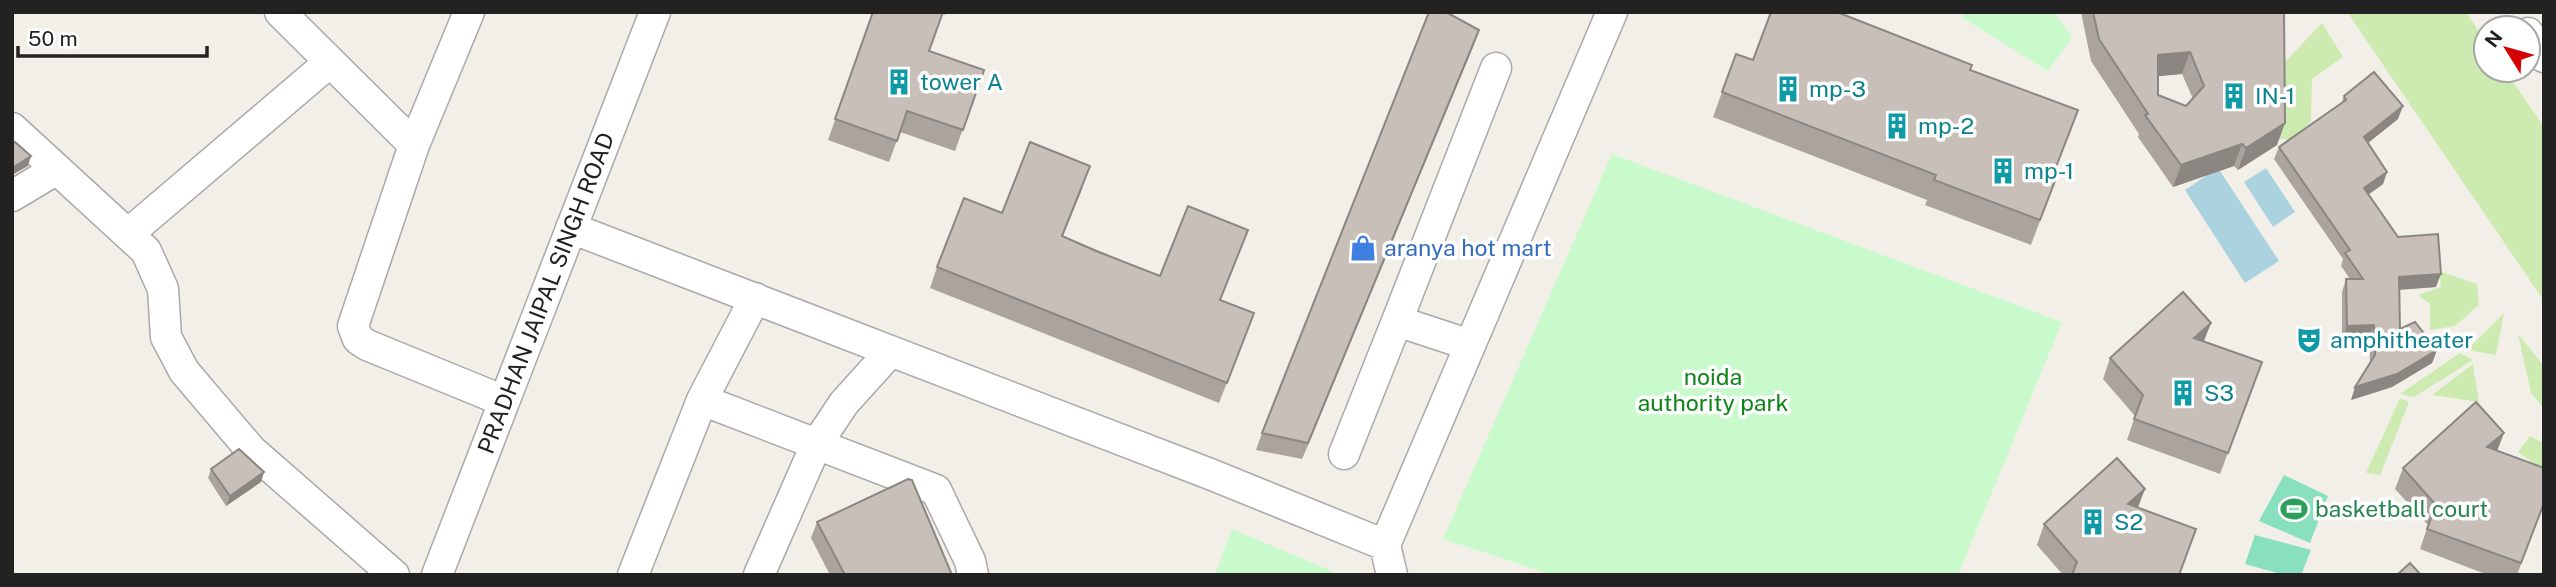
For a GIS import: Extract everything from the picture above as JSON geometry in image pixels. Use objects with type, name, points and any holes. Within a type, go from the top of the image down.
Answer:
[{"type":"street","points":[[280,12],[414,145]]},
{"type":"street","points":[[469,12],[414,145],[353,326],[358,340],[367,345],[504,401]]},
{"type":"street","name":"PRADHAN JAIPAL SINGH ROAD","points":[[436,575],[655,12]]},
{"type":"street","points":[[1392,575],[1385,544],[1612,12]]},
{"type":"street","points":[[128,234],[330,62]]},
{"type":"street","points":[[1344,454],[1496,68]]},
{"type":"street","points":[[12,128],[146,251],[163,289],[166,337],[184,371],[251,450],[394,575]]},
{"type":"street","points":[[12,196],[57,169]]},
{"type":"street","points":[[571,228],[1385,544]]},
{"type":"street","points":[[633,575],[702,401],[755,298]]},
{"type":"street","points":[[1397,321],[1470,345]]},
{"type":"street","points":[[769,568],[816,445],[845,403],[891,351]]},
{"type":"street","points":[[702,401],[936,491],[970,561],[973,575]]},
{"type":"green space","points":[[1966,12],[2053,12],[2072,37],[2048,71],[1961,17]]},
{"type":"green space","points":[[2347,12],[2466,12],[2472,21],[2472,84],[2515,84],[2544,127],[2544,301]]},
{"type":"green space","points":[[2322,23],[2343,57],[2312,79],[2311,121],[2294,141],[2277,138],[2283,64]]},
{"type":"green space","name":"noida authority park","points":[[1612,154],[2062,322],[1958,575],[1553,575],[1443,539]]},
{"type":"green space","points":[[2439,271],[2477,284],[2479,305],[2455,326],[2430,330],[2430,304],[2418,295],[2441,287]]},
{"type":"green space","points":[[2504,313],[2496,355],[2467,350]]},
{"type":"green space","points":[[2518,334],[2544,366],[2544,408],[2531,393]]},
{"type":"green space","points":[[2460,353],[2473,360],[2414,397],[2400,394]]},
{"type":"green space","points":[[2473,364],[2479,402],[2432,395]]},
{"type":"green space","points":[[2400,398],[2409,402],[2380,475],[2366,473]]},
{"type":"green space","points":[[2530,436],[2544,443],[2544,471],[2518,452]]},
{"type":"green space","name":"basketball court","points":[[2284,475],[2328,496],[2310,543],[2259,521]]},
{"type":"green space","points":[[1232,529],[1341,575],[1215,575]]},
{"type":"green space","points":[[2255,535],[2311,550],[2301,575],[2284,575],[2245,564]]},
{"type":"water","points":[[2218,168],[2279,261],[2245,283],[2185,190]]},
{"type":"water","points":[[2266,168],[2295,212],[2273,227],[2244,182]]},
{"type":"building","name":"tower A","points":[[873,12],[943,12],[929,51],[984,70],[963,130],[907,111],[897,141],[835,119]]},
{"type":"building","name":"aranya hot mart","points":[[1429,12],[1446,12],[1479,30],[1308,443],[1262,433]]},
{"type":"building","points":[[1771,12],[1837,12],[1972,65],[1970,70],[2078,110],[2051,180],[2055,181],[2040,220],[1934,180],[1936,175],[1722,92],[1736,54],[1753,60]]},
{"type":"building","points":[[2093,12],[2284,12],[2285,123],[2246,148],[2242,144],[2181,165],[2145,115],[2148,114],[2099,39]],"holes":[[[2190,52],[2204,86],[2186,106],[2158,95],[2158,55]]]},
{"type":"building","points":[[2374,72],[2403,106],[2364,137],[2387,172],[2364,188],[2398,237],[2438,234],[2441,274],[2399,277],[2400,329],[2415,322],[2437,350],[2397,374],[2355,387],[2375,355],[2374,325],[2347,326],[2346,279],[2363,279],[2345,253],[2350,250],[2279,147],[2346,100],[2344,96]]},
{"type":"building","points":[[15,142],[31,156],[12,168],[12,144]]},
{"type":"building","points":[[1030,142],[1090,166],[1062,236],[1096,251],[1160,276],[1188,206],[1248,230],[1220,300],[1254,313],[1227,383],[937,267],[964,198],[1002,213]]},
{"type":"building","name":"S3","points":[[2183,292],[2211,323],[2194,338],[2262,362],[2228,453],[2134,419],[2143,395],[2110,358]]},
{"type":"building","points":[[2476,402],[2504,433],[2487,447],[2544,468],[2544,503],[2521,563],[2427,529],[2436,505],[2403,468]]},
{"type":"building","points":[[239,449],[264,472],[230,496],[211,469]]},
{"type":"building","name":"S2","points":[[2117,458],[2145,489],[2128,504],[2196,529],[2179,575],[2072,575],[2077,562],[2044,524]]},
{"type":"building","points":[[908,479],[912,480],[952,575],[845,575],[817,522]]},
{"type":"building","points":[[2410,563],[2421,575],[2397,575]]},
{"type":"place","name":"tower A","points":[[899,82]]},
{"type":"place","name":"mp-3","points":[[1788,89]]},
{"type":"place","name":"IN-1","points":[[2234,96]]},
{"type":"place","name":"mp-2","points":[[1897,126]]},
{"type":"place","name":"mp-1","points":[[2003,171]]},
{"type":"place","name":"aranya hot mart","points":[[1363,248]]},
{"type":"place","name":"amphitheater","points":[[2309,340]]},
{"type":"place","name":"S3","points":[[2183,393]]},
{"type":"place","name":"basketball court","points":[[2294,509]]},
{"type":"place","name":"S2","points":[[2093,522]]}]
